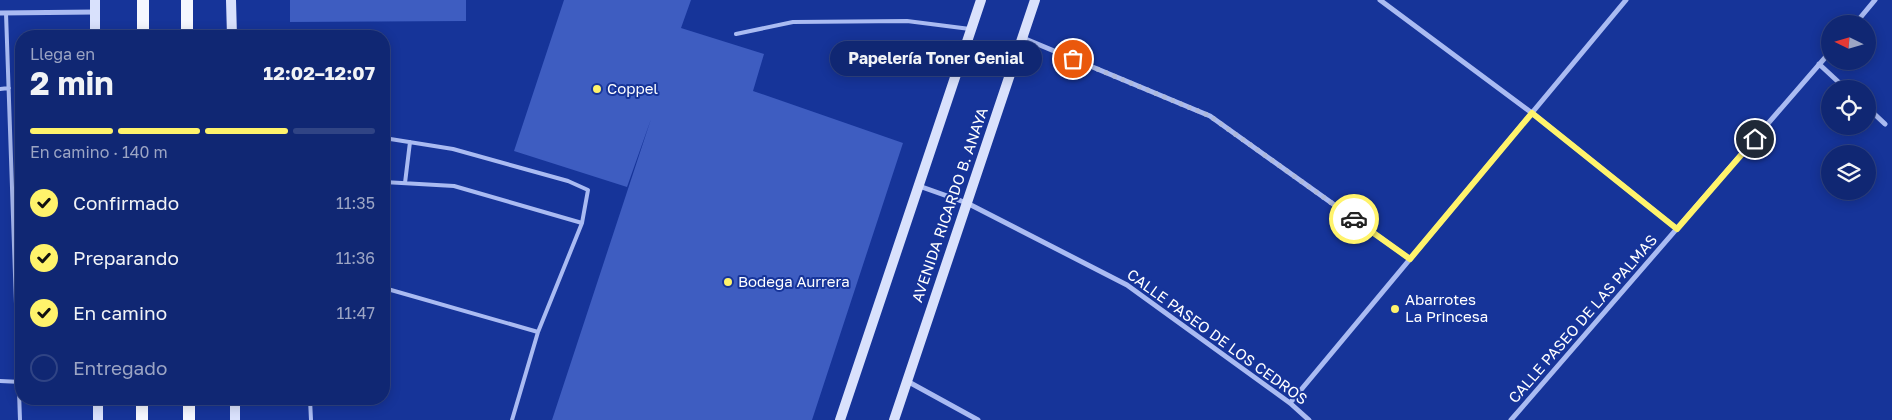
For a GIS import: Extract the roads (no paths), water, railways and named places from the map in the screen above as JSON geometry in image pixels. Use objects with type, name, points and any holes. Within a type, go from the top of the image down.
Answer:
[{"type":"main road","points":[[94,0],[95,30]]},
{"type":"main road","points":[[143,0],[143,30]]},
{"type":"main road","points":[[187,0],[187,30]]},
{"type":"main road","points":[[231,0],[232,30]]},
{"type":"main road","points":[[840,420],[981,0]]},
{"type":"main road","name":"AVENIDA RICARDO B. ANAYA","points":[[894,420],[1035,0]]},
{"type":"main road","points":[[98,405],[98,420]]},
{"type":"main road","points":[[142,405],[142,420]]},
{"type":"main road","points":[[189,405],[189,420]]},
{"type":"main road","points":[[235,405],[235,420]]},
{"type":"street","points":[[1380,0],[1532,113],[1677,229]]},
{"type":"street","points":[[1290,403],[1626,0]]},
{"type":"street","points":[[1862,15],[1875,0]]},
{"type":"street","points":[[3,13],[94,12]]},
{"type":"street","points":[[1022,38],[1210,116],[1410,259]]},
{"type":"street","points":[[1820,64],[1837,80]]},
{"type":"street","name":"CALLE PASEO DE LAS PALMAS","points":[[1512,420],[1820,64]]},
{"type":"street","points":[[1876,116],[1885,124]]},
{"type":"street","name":"CALLE PASEO DE LOS CEDROS","points":[[920,186],[967,203],[1127,285],[1290,403],[1309,420]]},
{"type":"street","points":[[907,381],[978,420]]},
{"type":"lane","points":[[3,13],[9,88],[15,248]]},
{"type":"lane","points":[[736,34],[793,22],[907,22],[972,29]]},
{"type":"lane","points":[[0,89],[9,88]]},
{"type":"lane","points":[[390,139],[453,149],[568,181],[588,190],[582,223],[538,332],[512,420]]},
{"type":"lane","points":[[405,183],[410,142]]},
{"type":"lane","points":[[390,182],[454,186],[582,223]]},
{"type":"lane","points":[[390,290],[538,332]]},
{"type":"lane","points":[[0,381],[15,382]]},
{"type":"lane","points":[[20,405],[20,420]]},
{"type":"lane","points":[[310,405],[311,420]]},
{"type":"place","name":"Papelería Toner Genial","points":[[1073,59]]},
{"type":"place","name":"Coppel","points":[[597,89]]},
{"type":"place","name":"Bodega Aurrera","points":[[728,282]]},
{"type":"place","name":"Abarrotes La Princesa","points":[[1395,309]]}]
